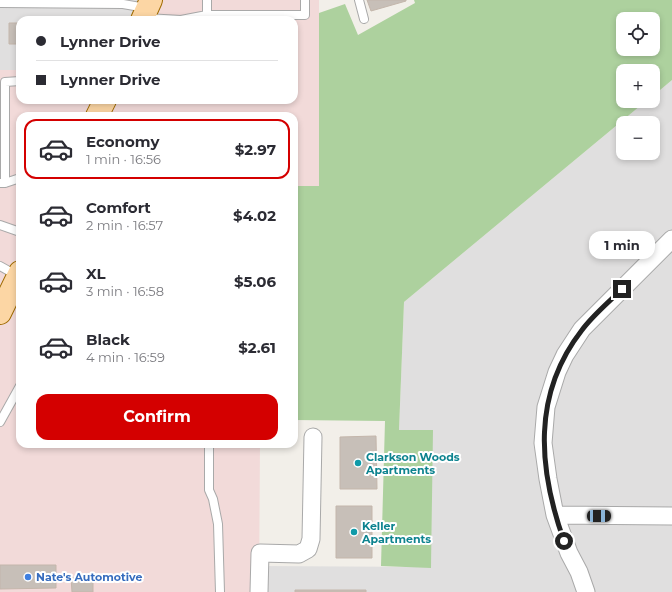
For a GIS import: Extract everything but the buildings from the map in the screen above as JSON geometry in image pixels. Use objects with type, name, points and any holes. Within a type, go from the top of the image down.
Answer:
[{"type":"main road","points":[[0,313],[14,273]]},
{"type":"street","points":[[586,592],[555,516],[543,443],[546,407],[557,372],[565,355],[582,329],[672,239]]},
{"type":"street","points":[[259,592],[260,553],[299,554],[308,549],[311,539],[313,437]]},
{"type":"street","points":[[555,516],[672,516]]},
{"type":"lane","points":[[207,0],[207,15]]},
{"type":"lane","points":[[202,16],[305,15],[305,0]]},
{"type":"lane","points":[[359,0],[364,19]]},
{"type":"lane","points":[[0,3],[123,4],[145,12],[163,16]]},
{"type":"lane","points":[[16,81],[5,82],[3,183],[16,179]]},
{"type":"lane","points":[[0,225],[16,231]]},
{"type":"lane","points":[[0,422],[16,393]]},
{"type":"lane","points":[[209,448],[209,490],[213,499],[218,524],[220,592]]},
{"type":"shaded area","points":[[0,0],[151,0],[144,16],[16,16],[16,70],[0,70]]},
{"type":"shaded area","points":[[151,0],[319,0],[319,186],[298,186],[298,112],[16,112],[16,448],[260,448],[259,592],[0,592],[0,70],[16,70],[16,104],[298,104],[298,16],[144,16]]},
{"type":"shaded area","points":[[672,80],[672,592],[259,592],[260,566],[431,567],[432,430],[399,430],[404,302],[616,126],[616,160],[660,160],[660,116],[628,116],[638,108],[660,108],[660,90]]},
{"type":"green space","points":[[414,0],[672,0],[672,80],[660,90],[660,64],[616,64],[616,108],[638,108],[628,116],[616,116],[616,126],[404,302],[399,430],[433,430],[431,568],[381,566],[385,421],[298,420],[298,186],[319,186],[319,13],[345,4],[358,35],[415,3]]},
{"type":"place","name":"Clarkson Woods Apartments","points":[[358,463]]},
{"type":"place","name":"Keller Apartments","points":[[354,532]]},
{"type":"place","name":"Nate's Automotive","points":[[28,577]]},
{"type":"route","points":[[564,541],[555,516],[543,443],[546,407],[557,372],[565,355],[582,329],[622,289]]}]
